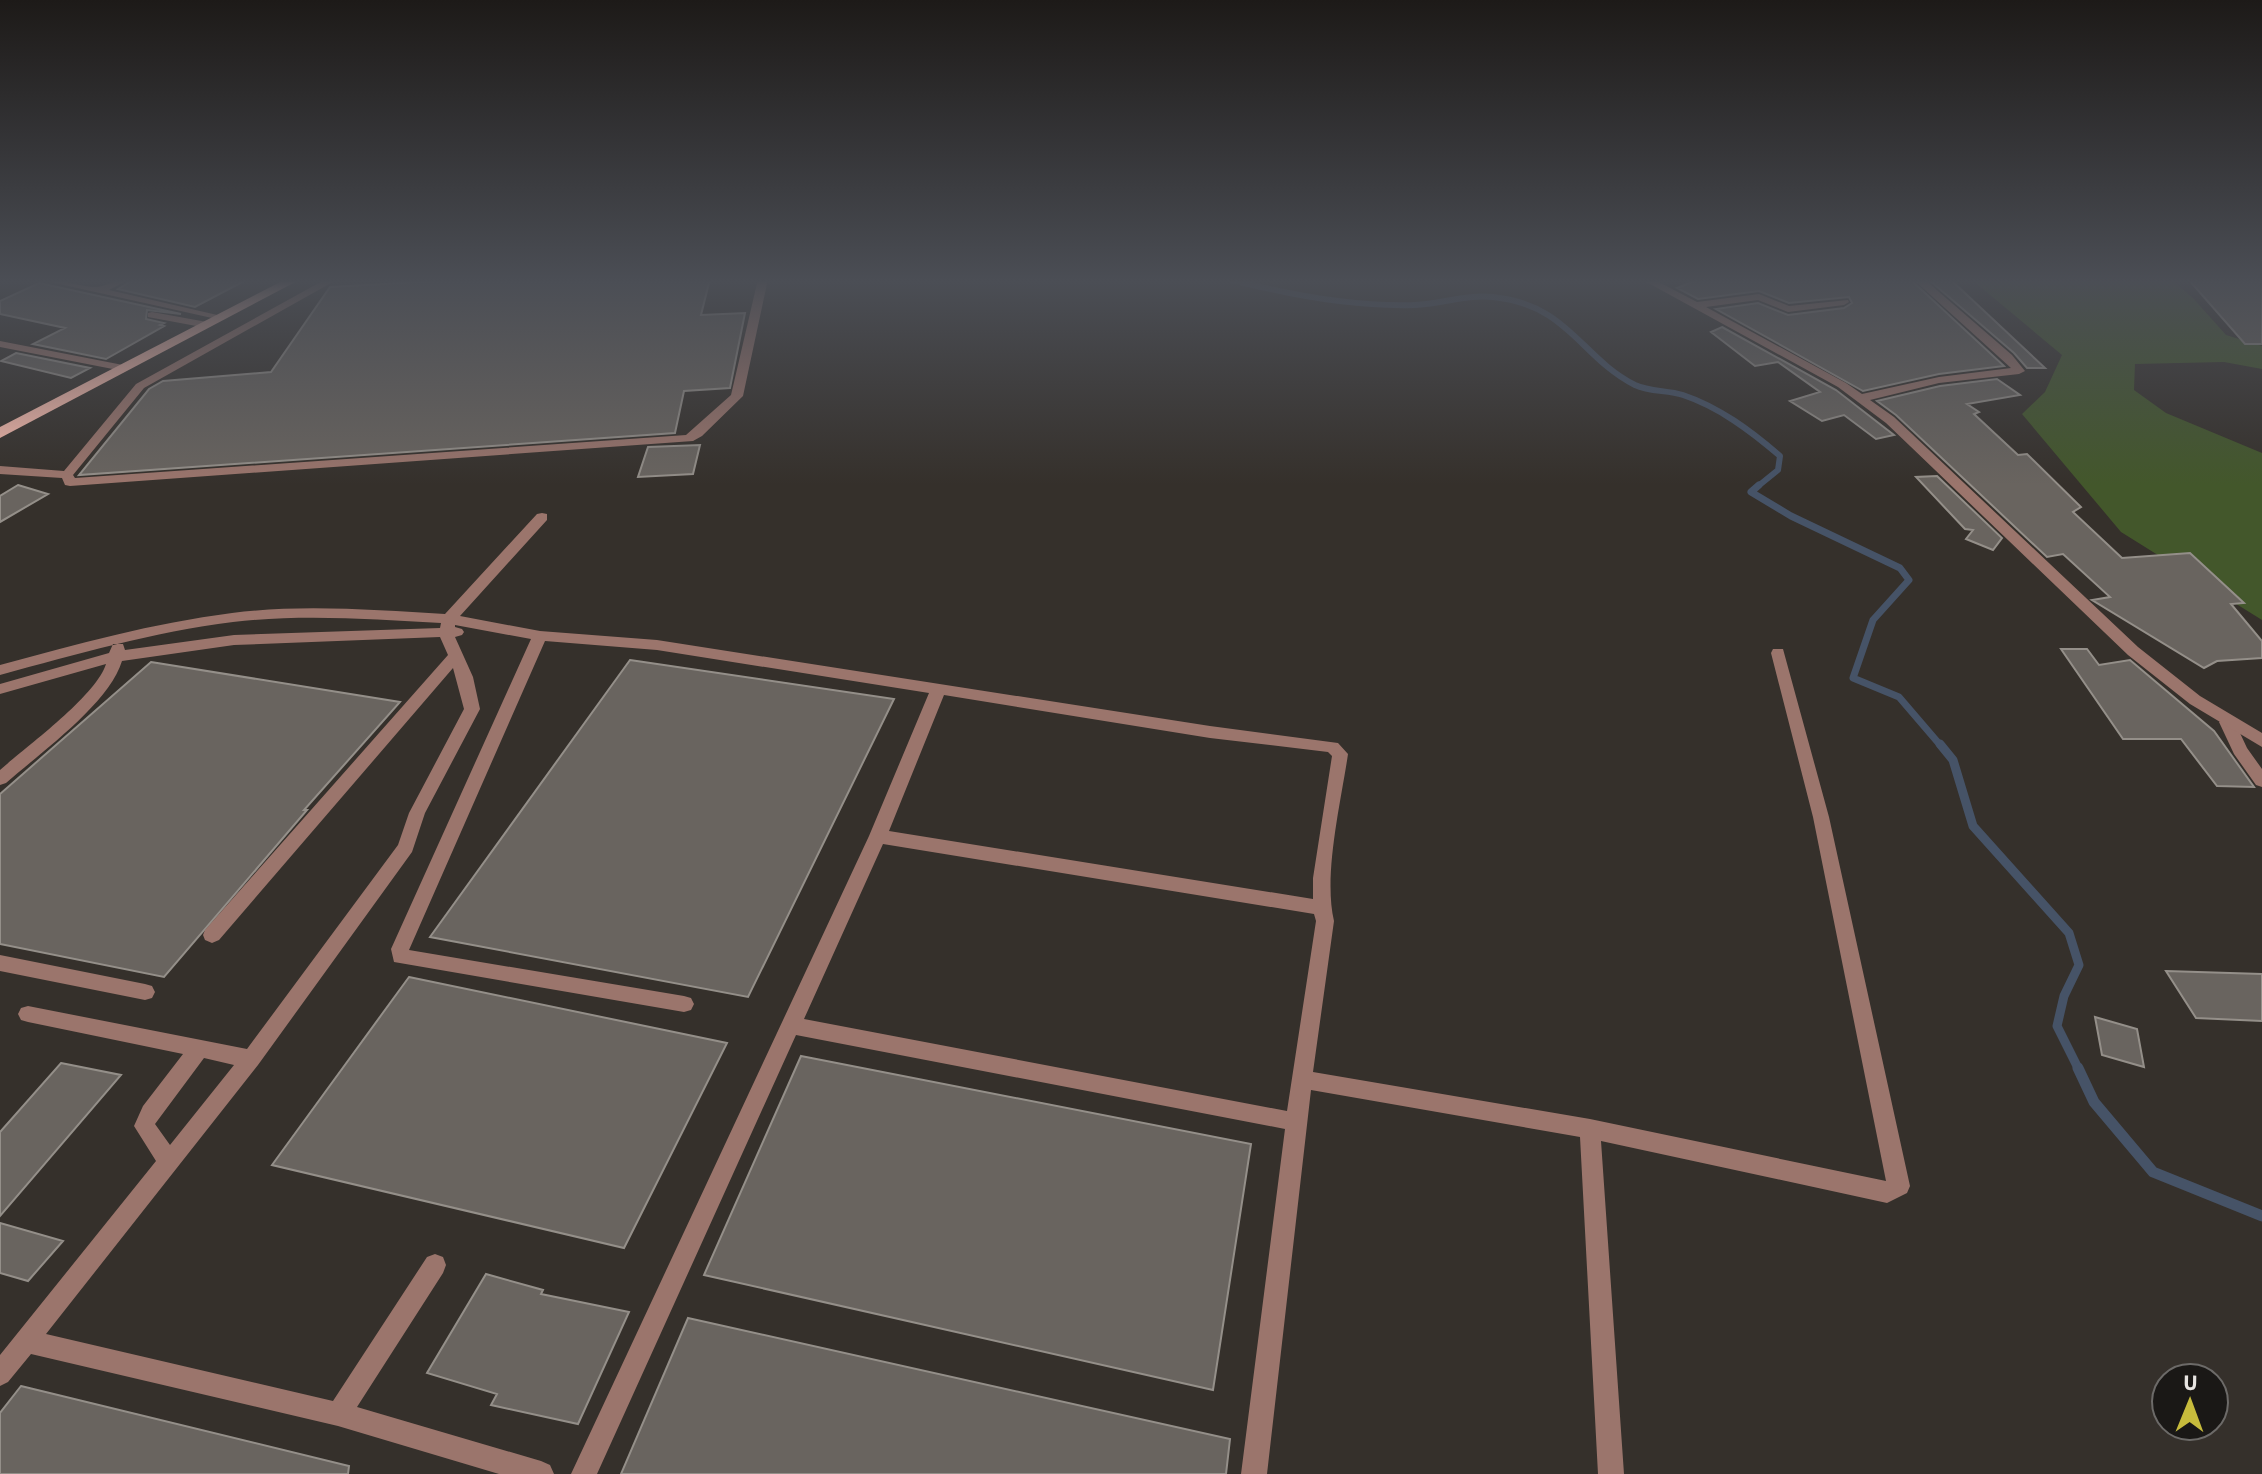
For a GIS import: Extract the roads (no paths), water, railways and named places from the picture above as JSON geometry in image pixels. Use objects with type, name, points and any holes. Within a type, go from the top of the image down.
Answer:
[{"type":"main road","points":[[0,433],[162,348]]},
{"type":"street","points":[[19,348],[123,368]]},
{"type":"street","points":[[67,475],[140,386],[209,348]]},
{"type":"street","points":[[67,475],[70,482],[102,482],[689,438],[737,396],[748,348]]},
{"type":"street","points":[[1773,348],[1861,398],[1918,444],[2133,651],[2227,722],[2262,741]]},
{"type":"street","points":[[1861,398],[1939,380],[2019,371],[1997,348]]},
{"type":"street","points":[[0,470],[67,475]]},
{"type":"street","points":[[447,627],[542,517]]},
{"type":"street","points":[[0,670],[125,636],[234,617],[342,613],[447,627]]},
{"type":"street","points":[[0,1374],[251,1059],[406,847],[417,813],[472,709],[447,627]]},
{"type":"street","points":[[0,689],[114,657],[234,640],[447,627],[486,628],[540,636],[657,645],[1210,732],[1332,747],[1340,754],[1322,878],[1325,921],[1296,1122],[1254,1474]]},
{"type":"street","points":[[0,779],[94,696],[110,675],[114,657],[125,636]]},
{"type":"street","points":[[540,636],[400,949],[401,956],[684,1004]]},
{"type":"street","points":[[1302,1079],[1590,1129],[1887,1192],[1899,1186],[1821,817],[1778,653]]},
{"type":"street","points":[[212,935],[456,655]]},
{"type":"street","points":[[584,1474],[878,836],[939,688]]},
{"type":"street","points":[[2227,722],[2240,750],[2262,781]]},
{"type":"street","points":[[878,836],[1322,908]]},
{"type":"street","points":[[0,963],[145,992]]},
{"type":"street","points":[[28,1014],[251,1059]]},
{"type":"street","points":[[791,1025],[1296,1122]]},
{"type":"street","points":[[169,1161],[144,1126],[150,1113],[201,1047]]},
{"type":"street","points":[[1590,1129],[1611,1474]]},
{"type":"street","points":[[338,1414],[435,1265]]},
{"type":"street","points":[[25,1341],[338,1414],[541,1474]]},
{"type":"waterway","points":[[1586,348],[1616,374],[1635,385],[1696,400],[1722,413],[1758,438],[1780,456],[1778,470],[1757,487]]},
{"type":"waterway","points":[[1759,485],[1751,492],[1791,516],[1900,568],[1909,580],[1873,620],[1853,678],[1899,697],[1941,746]]},
{"type":"waterway","points":[[1940,744],[1953,760],[1973,826],[2069,933],[2079,965],[2064,996],[2057,1026],[2078,1068]]},
{"type":"waterway","points":[[2078,1068],[2094,1102],[2153,1172],[2262,1216]]}]
